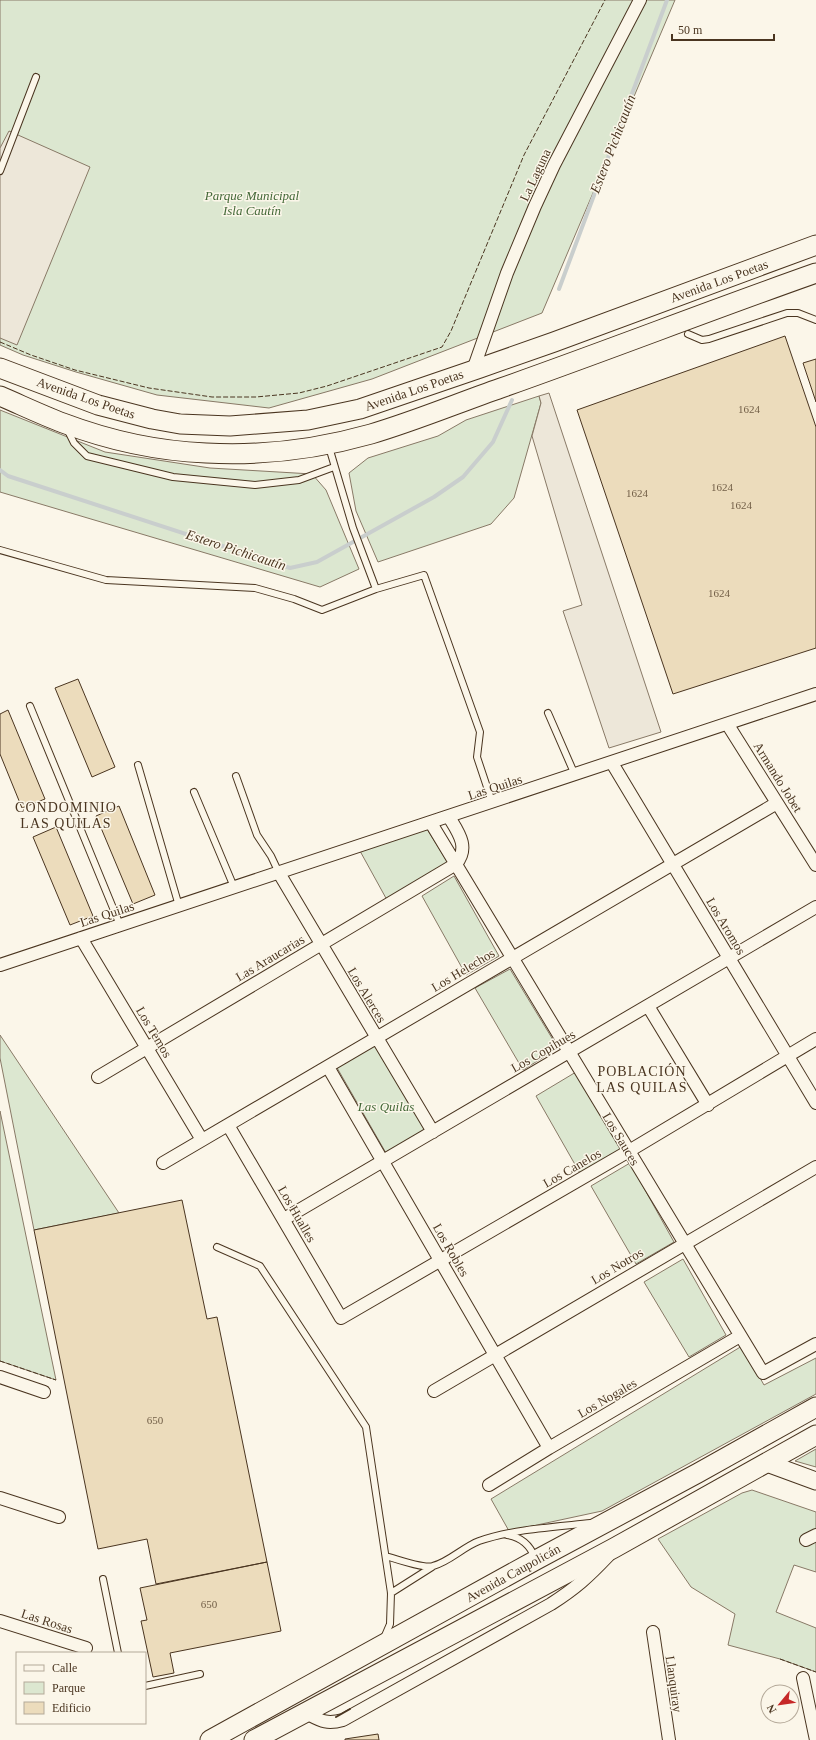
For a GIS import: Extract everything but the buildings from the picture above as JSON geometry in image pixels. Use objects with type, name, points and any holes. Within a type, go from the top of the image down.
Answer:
[{"type":"main road","name":"Avenida Los Poetas","points":[[0,368],[98,405],[125,413],[180,424],[230,426],[308,420],[360,409],[554,342],[816,245]]},
{"type":"main road","name":"Avenida Los Poetas","points":[[0,396],[64,424],[134,443],[180,451],[206,453],[269,452],[328,444],[372,434],[564,366],[816,273]]},
{"type":"main road","points":[[564,366],[605,361],[688,334]]},
{"type":"main road","name":"Avenida Caupolicán","points":[[210,1740],[816,1407]]},
{"type":"main road","points":[[705,1469],[739,1460],[766,1463],[774,1438],[784,1425]]},
{"type":"main road","name":"Avenida Caupolicán","points":[[254,1740],[269,1734],[304,1712],[400,1663],[614,1548],[816,1436]]},
{"type":"main road","points":[[519,1599],[530,1585],[534,1576],[536,1560]]},
{"type":"street","name":"La Laguna","points":[[473,370],[508,273],[535,206],[558,158],[640,0]]},
{"type":"street","name":"Las Quilas","points":[[0,964],[728,724],[815,698]]},
{"type":"street","name":"Armando Jobet","points":[[728,724],[816,865]]},
{"type":"street","name":"Los Aromos","points":[[612,763],[816,1103]]},
{"type":"street","name":"Los Helechos","points":[[163,1163],[777,803]]},
{"type":"street","points":[[449,817],[463,844],[462,854],[456,864]]},
{"type":"street","name":"Los Sauces","points":[[431,823],[763,1373],[816,1344]]},
{"type":"street","name":"Las Araucarias","points":[[98,1077],[456,864]]},
{"type":"street","name":"Los Alerces","points":[[279,873],[433,1132]]},
{"type":"street","name":"Los Copihues","points":[[284,1219],[816,907]]},
{"type":"street","name":"Los Temos","points":[[81,938],[202,1140]]},
{"type":"street","points":[[648,1006],[708,1104]]},
{"type":"street","name":"Los Canelos","points":[[341,1318],[629,1151],[816,1040]]},
{"type":"street","name":"Los Robles","points":[[328,1067],[549,1448]]},
{"type":"street","name":"Los Hualles","points":[[228,1125],[341,1318]]},
{"type":"street","name":"Los Notros","points":[[434,1391],[684,1243],[816,1167]]},
{"type":"street","name":"Los Nogales","points":[[489,1485],[740,1336]]},
{"type":"street","points":[[0,1377],[44,1392]]},
{"type":"street","points":[[766,1463],[816,1481]]},
{"type":"street","points":[[0,1498],[59,1517]]},
{"type":"street","name":"Avenida Caupolicán","points":[[304,1712],[325,1723],[333,1723],[343,1720],[570,1592],[591,1574],[614,1548]]},
{"type":"street","name":"Las Rosas","points":[[0,1621],[86,1648]]},
{"type":"street","name":"Llanquiray","points":[[653,1632],[669,1740]]},
{"type":"street","points":[[803,1678],[816,1740]]},
{"type":"lane","points":[[0,171],[36,77]]},
{"type":"lane","points":[[688,334],[702,340],[709,339],[787,313],[798,312],[816,320]]},
{"type":"lane","points":[[64,424],[74,443],[87,456],[173,477],[255,485],[299,480],[334,467]]},
{"type":"lane","points":[[328,444],[353,528],[376,589]]},
{"type":"lane","points":[[0,550],[106,580],[255,588],[294,599],[322,610],[376,589],[424,575],[480,732],[477,757],[492,802]]},
{"type":"lane","points":[[30,706],[120,925]]},
{"type":"lane","points":[[548,713],[575,775]]},
{"type":"lane","points":[[138,765],[179,906]]},
{"type":"lane","points":[[236,776],[257,835],[271,856],[279,873]]},
{"type":"lane","points":[[194,792],[234,887]]},
{"type":"lane","points":[[217,1247],[260,1266],[366,1426],[391,1593],[390,1624],[388,1633],[379,1644],[369,1652]]},
{"type":"lane","points":[[391,1593],[432,1567],[477,1542],[502,1535],[544,1528],[608,1521]]},
{"type":"lane","points":[[502,1535],[520,1539],[529,1547],[536,1560]]},
{"type":"lane","points":[[386,1556],[405,1563],[432,1567]]},
{"type":"lane","points":[[103,1579],[118,1652]]},
{"type":"lane","points":[[146,1686],[200,1674]]},
{"type":"green space","name":"Parque Municipal Isla Cautín","points":[[0,0],[675,0],[542,313],[372,379],[269,408],[157,395],[76,372],[23,355],[0,345]]},
{"type":"green space","points":[[539,396],[541,403],[514,498],[491,524],[378,562],[356,511],[349,473],[368,458],[438,436],[466,420]]},
{"type":"green space","points":[[0,410],[105,452],[210,468],[312,474],[326,490],[359,569],[320,587],[0,492]]},
{"type":"green space","points":[[427,829],[448,863],[387,900],[360,851]]},
{"type":"green space","points":[[454,876],[499,956],[466,975],[422,896]]},
{"type":"green space","points":[[510,969],[558,1048],[523,1070],[475,988]]},
{"type":"green space","points":[[0,1035],[119,1213],[34,1230],[0,1058]]},
{"type":"green space","name":"Las Quilas","points":[[375,1043],[426,1129],[386,1153],[336,1066]]},
{"type":"green space","points":[[576,1072],[623,1151],[581,1175],[536,1096]]},
{"type":"green space","points":[[0,1111],[56,1380],[0,1361]]},
{"type":"green space","points":[[630,1163],[674,1242],[636,1264],[591,1186]]},
{"type":"green space","points":[[683,1259],[726,1335],[689,1357],[644,1282]]},
{"type":"green space","points":[[742,1346],[764,1385],[816,1358],[816,1394],[602,1511],[509,1531],[491,1499]]},
{"type":"green space","points":[[816,1449],[816,1467],[795,1461]]},
{"type":"green space","points":[[752,1490],[816,1512],[816,1572],[794,1565],[776,1612],[816,1628],[816,1672],[780,1659],[728,1645],[735,1614],[691,1587],[658,1539],[742,1493]]},
{"type":"shaded area","points":[[9,131],[90,167],[17,345],[0,338],[0,148]]},
{"type":"shaded area","points":[[549,393],[661,732],[609,748],[563,611],[582,605],[532,436],[541,403],[539,396]]},
{"type":"waterway","name":"Estero Pichicautín","points":[[559,289],[667,0]]},
{"type":"waterway","name":"Estero Pichicautín","points":[[0,470],[8,476],[290,568],[317,562],[434,497],[463,477],[493,442],[512,400]]},
{"type":"fence","points":[[0,342],[31,355],[75,370],[149,388],[212,397],[256,397],[299,393],[327,386],[442,347],[451,331],[524,155],[605,0]]},
{"type":"fence","points":[[0,1361],[56,1380]]},
{"type":"fence","points":[[780,1659],[816,1672]]},
{"type":"wall","points":[[336,1717],[350,1709]]},
{"type":"district","name":"CONDOMINIO LAS QUILAS","points":[[66,816]]},
{"type":"district","name":"POBLACIÓN LAS QUILAS","points":[[642,1080]]}]
